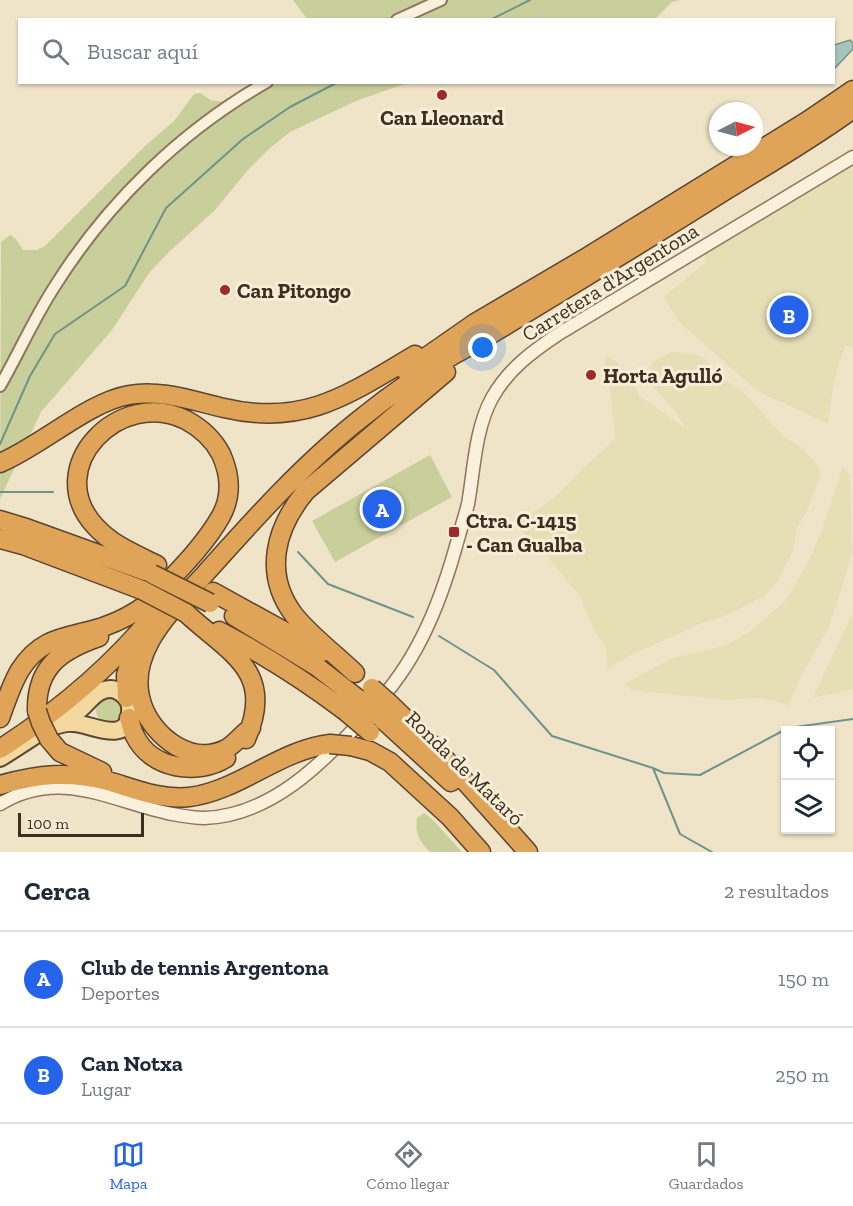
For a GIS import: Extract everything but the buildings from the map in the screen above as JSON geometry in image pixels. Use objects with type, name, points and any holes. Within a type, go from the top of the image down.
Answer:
[{"type":"highway","points":[[809,120],[853,79]]},
{"type":"highway","points":[[251,728],[228,748],[203,755],[177,747],[165,738],[147,716],[139,687],[139,671],[144,652],[153,636],[277,478],[340,420],[475,323],[809,120],[853,90]]},
{"type":"highway","points":[[127,698],[126,675],[134,651],[149,630],[181,601],[310,461],[365,415],[408,384],[805,142],[853,109]]},
{"type":"highway","points":[[0,463],[99,406],[129,394],[150,393],[178,397],[259,414],[293,412],[322,406],[353,392],[447,336],[475,323]]},
{"type":"highway","points":[[358,699],[355,673],[301,621],[286,601],[277,577],[276,563],[282,528],[291,509],[306,491],[435,380],[478,349],[494,333]]},
{"type":"highway","points":[[0,718],[19,671],[37,650],[54,639],[101,628],[138,611],[148,603],[200,546],[223,514],[229,486],[228,472],[215,443],[195,425],[181,418],[167,413],[150,412],[124,418],[102,431],[82,458],[78,484],[84,511],[95,526],[110,540],[154,569],[212,598],[305,642],[355,673]]},
{"type":"highway","points":[[0,520],[23,536],[142,590],[181,601],[306,682],[358,699],[380,717]]},
{"type":"highway","points":[[0,539],[23,536],[154,569]]},
{"type":"highway","points":[[212,598],[316,666],[380,717],[438,751],[528,852]]},
{"type":"highway","points":[[181,601],[144,618],[127,629],[82,644],[56,659],[46,670],[41,683],[37,711],[47,734],[60,752],[76,761],[148,789],[185,794],[214,789]]},
{"type":"highway","points":[[129,718],[135,738],[140,745],[158,759],[171,766],[182,768],[198,768],[224,760],[236,751],[246,739],[251,728],[257,702],[254,684],[245,667],[181,601]]},
{"type":"highway","points":[[0,749],[30,729],[78,691],[142,630],[181,601]]},
{"type":"highway","name":"Ronda de Mataró","points":[[380,717],[490,852]]},
{"type":"highway","name":"Ronda de Mataró","points":[[380,717],[471,801],[519,852]]},
{"type":"highway","points":[[0,785],[40,776],[65,774],[105,780],[152,795],[189,796],[261,771],[289,755],[315,746],[330,744],[351,746],[370,751],[390,762],[450,817],[481,852]]},
{"type":"main road","points":[[0,758],[70,723],[96,727],[106,732],[122,728],[129,718],[130,708],[127,698],[120,692],[108,689],[99,692],[76,713],[47,734]]},
{"type":"main road","points":[[90,701],[88,715],[96,727]]},
{"type":"street","points":[[401,18],[441,0]]},
{"type":"street","points":[[0,386],[55,285],[87,239],[122,199],[168,153],[221,110],[264,84]]},
{"type":"street","name":"Carretera d'Argentona","points":[[0,804],[23,794],[51,788],[75,788],[101,793],[161,812],[203,818],[222,816],[262,803],[321,763],[397,681],[426,629],[449,570],[467,508],[484,418],[492,399],[521,360],[560,333],[853,157]]},
{"type":"shaded area","points":[[853,166],[853,348],[845,345],[834,381],[828,424],[757,391],[679,322],[664,297],[706,262],[704,254]]},
{"type":"shaded area","points":[[671,352],[689,353],[704,358],[725,380],[744,393],[782,435],[802,448],[818,466],[821,474],[797,529],[793,550],[780,578],[764,596],[728,615],[700,624],[625,658],[607,669],[606,648],[593,628],[581,598],[535,541],[513,525],[552,500],[615,439],[610,388],[603,377],[605,356],[617,362],[631,379],[640,396],[685,428],[675,411],[654,387],[651,371],[652,362]]},
{"type":"shaded area","points":[[843,467],[850,475],[852,555],[829,627],[800,678],[789,705],[761,698],[727,700],[631,690],[624,684],[673,658],[724,646],[750,632],[786,600],[808,562],[822,530]]},
{"type":"shaded area","points":[[853,612],[853,689],[813,698]]},
{"type":"green space","points":[[293,0],[681,0],[672,2],[656,18],[306,18]]},
{"type":"green space","points":[[254,84],[404,84],[356,101],[290,132],[248,170],[215,210],[149,273],[112,330],[41,412],[0,499],[1,242],[10,235],[16,239],[23,250],[37,250],[45,246],[145,146],[174,121],[194,94],[200,93],[211,100],[223,102]]},
{"type":"green space","points":[[430,455],[452,497],[335,562],[312,521]]},
{"type":"green space","points":[[109,697],[119,700],[122,710],[119,720],[109,723],[99,720],[96,710],[99,700]]},
{"type":"green space","points":[[424,813],[462,852],[430,852],[417,832],[417,818]]},
{"type":"water","points":[[850,40],[853,43],[853,49],[835,68],[835,45]]},
{"type":"waterway","points":[[494,18],[530,0]]},
{"type":"waterway","points":[[0,444],[30,376],[55,334],[125,286],[166,208],[243,139],[290,107],[334,84]]},
{"type":"waterway","points":[[0,492],[53,492]]},
{"type":"waterway","points":[[298,552],[328,584],[413,617]]},
{"type":"waterway","points":[[439,636],[494,670],[552,736],[653,768],[680,834],[712,852]]},
{"type":"waterway","points":[[653,768],[664,773],[700,775],[788,728],[853,719]]},
{"type":"place","name":"Can Lleonard","points":[[442,95]]},
{"type":"place","name":"Can Pitongo","points":[[225,290]]},
{"type":"place","name":"Can Notxa","points":[[789,315]]},
{"type":"place","name":"Horta Agulló","points":[[591,375]]},
{"type":"place","name":"Club de tennis Argentona","points":[[382,509]]},
{"type":"place","name":"Ctra. C-1415 - Can Gualba","points":[[454,532]]}]
